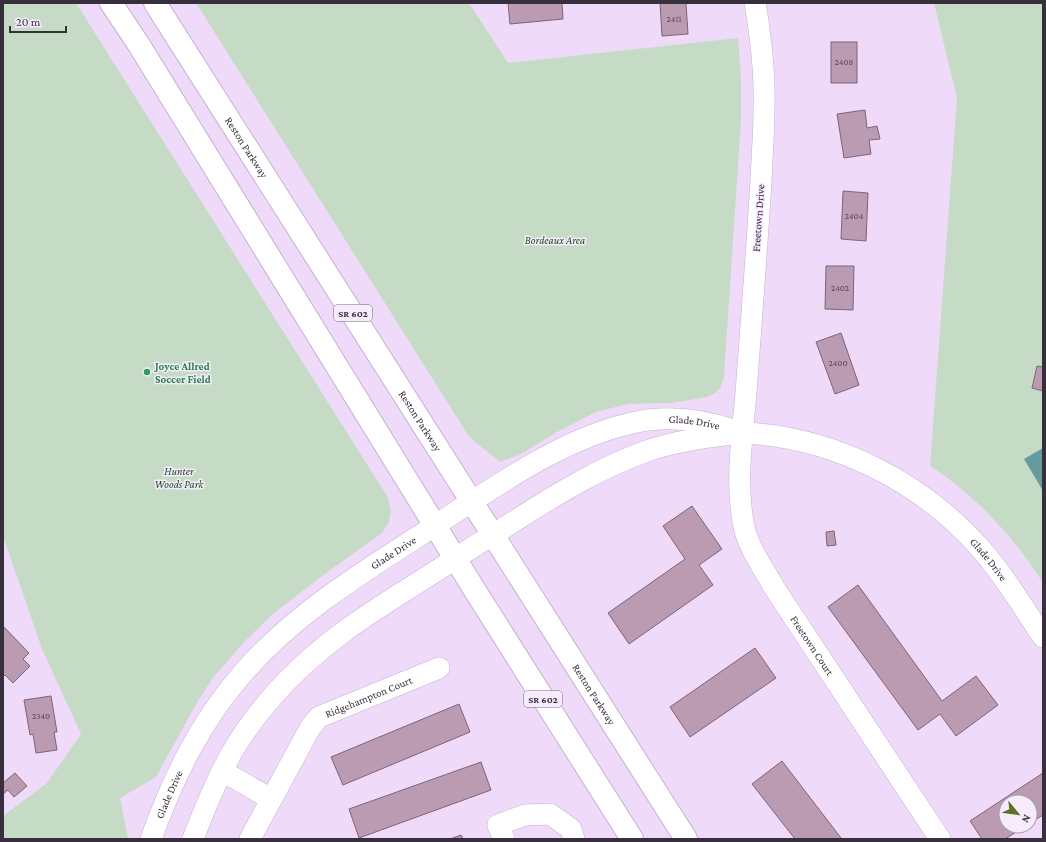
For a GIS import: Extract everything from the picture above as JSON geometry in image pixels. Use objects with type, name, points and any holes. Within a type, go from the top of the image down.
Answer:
[{"type":"main road","name":"SR 602","points":[[111,3],[143,51],[518,659],[632,839]]},
{"type":"main road","name":"Reston Parkway","points":[[155,3],[686,839]]},
{"type":"street","name":"Freetown Drive","points":[[741,433],[746,389],[760,200],[764,109],[764,75],[760,32],[755,3]]},
{"type":"street","name":"Glade Drive","points":[[151,839],[176,777],[195,739],[223,698],[254,661],[280,635],[315,606],[374,565],[531,466],[562,449],[606,430],[630,423],[666,418],[691,420],[708,423],[741,433],[791,439],[831,450],[860,461],[905,484],[949,517],[979,547],[1008,585],[1043,637]]},
{"type":"street","name":"Glade Drive","points":[[193,839],[209,798],[232,752],[265,706],[282,686],[309,660],[327,644],[362,618],[566,489],[610,466],[663,446],[684,441],[741,433]]},
{"type":"street","name":"Freetown Court","points":[[741,433],[740,501],[745,529],[752,547],[775,589],[860,715],[940,839]]},
{"type":"street","name":"Ridgehampton Court","points":[[250,839],[310,728],[319,717],[439,668]]},
{"type":"street","points":[[222,772],[271,799]]},
{"type":"street","points":[[504,839],[498,825],[525,815],[550,814],[571,829],[574,839]]},
{"type":"green space","name":"Hunter Woods Park","points":[[3,3],[76,3],[387,496],[391,509],[389,522],[382,533],[274,613],[245,641],[213,678],[199,699],[156,777],[120,798],[128,839],[3,839],[3,816],[47,783],[81,734],[42,649],[3,536]]},
{"type":"green space","name":"Bordeaux Area","points":[[196,3],[469,3],[508,63],[738,38],[741,79],[741,120],[724,376],[721,387],[715,393],[707,397],[672,403],[628,404],[596,412],[559,431],[519,455],[500,462],[468,435]]},
{"type":"green space","points":[[934,3],[1043,3],[1043,583],[1020,550],[993,518],[962,490],[930,466],[957,98]]},
{"type":"shaded area","points":[[1043,448],[1043,491],[1024,459]]},
{"type":"building","points":[[508,3],[562,3],[563,19],[510,24]]},
{"type":"building","points":[[660,3],[686,3],[688,34],[662,36]]},
{"type":"building","points":[[831,42],[857,42],[857,83],[831,83]]},
{"type":"building","points":[[865,110],[867,128],[877,126],[880,139],[869,140],[871,154],[844,158],[837,114]]},
{"type":"building","points":[[843,191],[868,193],[866,241],[841,239]]},
{"type":"building","points":[[826,266],[854,266],[853,310],[825,309]]},
{"type":"building","points":[[841,333],[859,385],[835,394],[816,342]]},
{"type":"building","points":[[1037,366],[1043,367],[1043,391],[1032,388]]},
{"type":"building","points":[[692,506],[722,549],[699,565],[713,585],[629,644],[608,613],[685,559],[663,526]]},
{"type":"building","points":[[834,531],[836,545],[827,546],[826,532]]},
{"type":"building","points":[[858,585],[942,701],[976,676],[998,705],[956,736],[940,714],[918,730],[828,607]]},
{"type":"building","points":[[3,626],[29,653],[23,659],[30,666],[13,683],[5,675],[3,677]]},
{"type":"building","points":[[755,648],[776,678],[690,737],[670,707]]},
{"type":"building","points":[[51,696],[57,732],[54,732],[57,750],[36,753],[33,734],[30,735],[24,700]]},
{"type":"building","points":[[459,704],[470,732],[343,785],[331,757]]},
{"type":"building","points":[[782,761],[841,838],[840,839],[795,839],[752,784]]},
{"type":"building","points":[[481,762],[491,790],[359,838],[349,809]]},
{"type":"building","points":[[15,773],[27,786],[14,797],[8,790],[3,794],[3,783]]},
{"type":"building","points":[[1043,773],[1043,815],[1038,818],[1038,794],[1011,794]]},
{"type":"building","points":[[998,803],[998,834],[1013,834],[1005,839],[982,839],[970,821]]},
{"type":"building","points":[[461,835],[463,839],[450,839]]},
{"type":"place","name":"Joyce Allred Soccer Field","points":[[147,372]]}]
